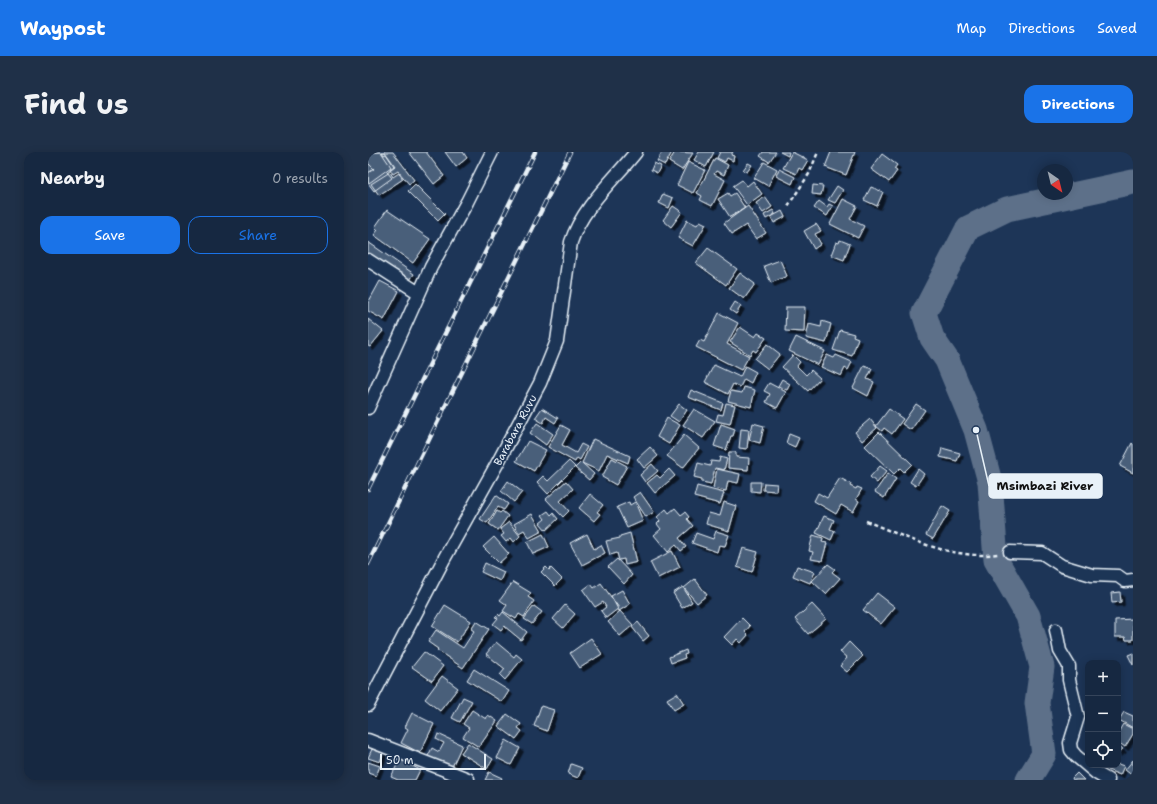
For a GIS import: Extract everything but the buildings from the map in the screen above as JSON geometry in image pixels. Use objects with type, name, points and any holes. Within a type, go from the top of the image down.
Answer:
[{"type":"street","points":[[368,408],[395,351],[431,267],[467,202],[492,152]]},
{"type":"street","name":"Barabara Ruvu","points":[[368,705],[444,559],[540,383],[557,341],[571,242],[575,230],[584,214],[636,152]]},
{"type":"street","points":[[368,260],[419,293]]},
{"type":"street","points":[[1010,552],[1042,553],[1062,566],[1092,575],[1118,576],[1125,581],[1133,580]]},
{"type":"street","points":[[1056,630],[1060,651],[1069,666],[1068,680],[1078,717],[1070,743],[1071,750],[1096,773],[1108,780]]},
{"type":"street","points":[[368,740],[468,779]]},
{"type":"path","points":[[788,206],[809,174],[818,152]]},
{"type":"path","points":[[866,521],[931,546],[957,553],[983,556]]},
{"type":"waterway","points":[[1028,780],[1044,754],[1037,703],[1042,667],[1028,616],[996,560],[990,482],[976,430],[947,360],[932,338],[924,313],[968,228],[1007,209],[1133,182]]},
{"type":"railway","points":[[368,489],[535,152]]},
{"type":"railway","points":[[368,564],[570,152]]},
{"type":"place","name":"Msimbazi River","points":[[976,430]]}]
